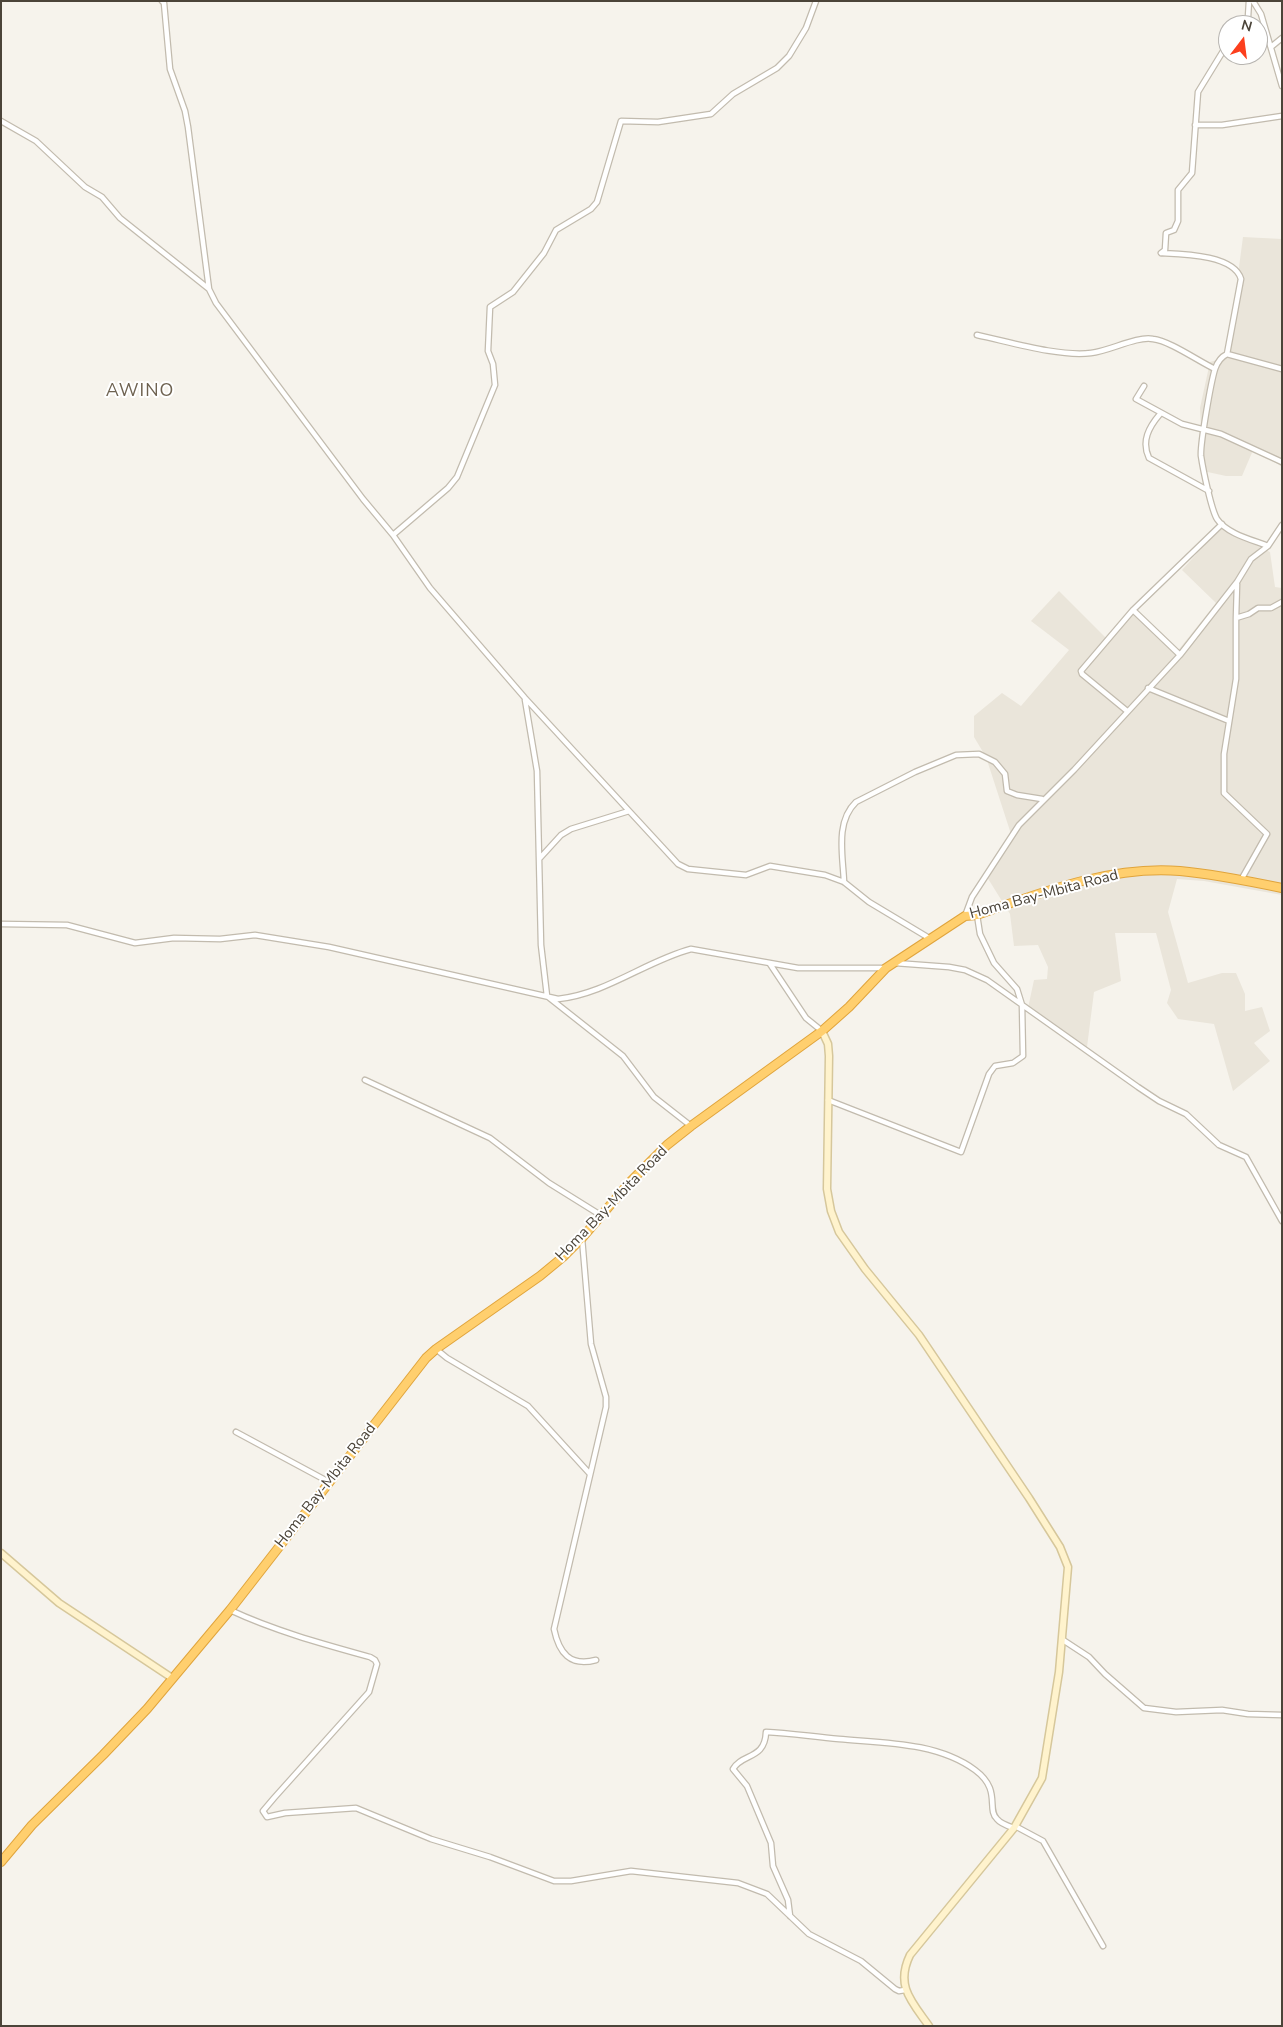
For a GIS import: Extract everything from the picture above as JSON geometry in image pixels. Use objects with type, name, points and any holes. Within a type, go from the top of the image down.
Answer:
[{"type":"highway","name":"Homa Bay-Mbita Road","points":[[1,1862],[32,1825],[103,1755],[230,1610],[400,1391],[436,1348],[540,1276],[582,1238],[630,1182],[667,1145],[822,1031],[849,1007],[886,968],[965,916],[976,915],[1067,886],[1127,873],[1180,871],[1282,888]]},
{"type":"street","points":[[162,1],[164,3],[170,69],[186,119],[209,289]]},
{"type":"street","points":[[393,535],[448,488],[457,477],[495,385],[495,370],[488,351],[490,307],[513,292],[544,253],[556,230],[591,209],[597,202],[620,121],[658,122],[711,114],[734,94],[777,68],[789,56],[806,28],[816,1]]},
{"type":"street","points":[[1248,15],[1249,1]]},
{"type":"street","points":[[1253,1],[1261,14],[1282,86]]},
{"type":"street","points":[[1271,47],[1282,38]]},
{"type":"street","points":[[1218,59],[1198,92],[1192,173],[1178,190],[1178,221],[1174,230],[1166,233],[1165,250],[1161,253],[1204,258],[1230,264],[1236,269],[1240,279],[1227,354],[1220,360],[1215,369],[1201,455],[1216,516],[1222,524],[1268,546]]},
{"type":"street","points":[[1195,125],[1222,125],[1282,116]]},
{"type":"street","points":[[1,121],[36,141],[86,186],[102,197],[120,218],[209,289],[228,319],[358,492],[393,535],[424,582],[525,698],[683,867],[746,875],[765,866],[775,866],[826,875],[844,882],[869,902],[929,938]]},
{"type":"street","points":[[977,335],[1036,348],[1079,354],[1092,353],[1150,338],[1164,342],[1215,369]]},
{"type":"street","points":[[1227,354],[1282,369]]},
{"type":"street","points":[[1144,386],[1136,399],[1160,414],[1182,424],[1221,434],[1282,462]]},
{"type":"street","points":[[1160,414],[1150,426],[1145,440],[1149,458],[1209,491]]},
{"type":"street","points":[[1127,711],[1082,674],[1081,671],[1133,610],[1222,524]]},
{"type":"street","points":[[965,916],[972,897],[999,852],[1019,825],[1042,799],[1074,770],[1180,655],[1237,582],[1250,559],[1268,546],[1282,525]]},
{"type":"street","points":[[1237,582],[1236,679],[1224,754],[1224,793],[1267,834],[1241,880]]},
{"type":"street","points":[[1236,618],[1249,614],[1258,608],[1271,608],[1282,602]]},
{"type":"street","points":[[1133,610],[1180,655]]},
{"type":"street","points":[[1148,688],[1229,721]]},
{"type":"street","points":[[525,698],[537,770],[541,945],[547,996],[623,1056],[654,1097],[691,1126]]},
{"type":"street","points":[[844,882],[842,839],[845,817],[850,808],[856,802],[915,772],[956,754],[979,754],[995,762],[1004,774],[1007,791],[1017,795],[1042,799]]},
{"type":"street","points":[[540,858],[561,835],[570,829],[629,811]]},
{"type":"street","points":[[828,1100],[961,1152],[989,1074],[995,1066],[1013,1063],[1023,1056],[1022,1005],[1017,989],[994,964],[985,947],[976,915]]},
{"type":"street","points":[[1,924],[67,925],[135,943],[183,938],[220,939],[256,935],[329,947],[456,974],[558,999],[577,995],[607,984],[678,953],[692,949],[798,968],[886,968]]},
{"type":"street","points":[[895,963],[965,970],[987,980],[1159,1101],[1186,1114],[1219,1145],[1246,1157],[1282,1221]]},
{"type":"street","points":[[770,964],[806,1018],[822,1031],[828,1044],[827,1189],[838,1232],[865,1269],[919,1335],[1060,1547],[1068,1567],[1063,1640],[1046,1765],[1038,1787],[1014,1827],[910,1955],[903,1972],[906,1990],[930,2026]]},
{"type":"street","points":[[365,1080],[490,1138],[549,1183],[602,1216]]},
{"type":"street","points":[[582,1238],[591,1344],[606,1397],[606,1407],[554,1629],[558,1646],[566,1657],[587,1663],[596,1660]]},
{"type":"street","points":[[436,1348],[447,1358],[528,1406],[590,1474]]},
{"type":"street","points":[[236,1432],[329,1482]]},
{"type":"street","points":[[1,1553],[59,1603],[172,1678]]},
{"type":"street","points":[[230,1610],[251,1620],[324,1645],[370,1657],[377,1664],[369,1692],[263,1811],[266,1817],[285,1813],[356,1808],[431,1838],[490,1857],[554,1881],[570,1881],[631,1871],[738,1882],[767,1894],[814,1938],[861,1962],[894,1989],[899,1991],[906,1990]]},
{"type":"street","points":[[1063,1640],[1089,1657],[1105,1674],[1144,1708],[1176,1712],[1222,1710],[1248,1714],[1282,1715]]},
{"type":"street","points":[[790,1916],[788,1900],[773,1866],[771,1843],[762,1819],[747,1786],[732,1768],[736,1764],[754,1756],[762,1748],[766,1732],[902,1745],[943,1755],[973,1768],[987,1779],[991,1788],[993,1815],[998,1821],[1042,1841],[1103,1946]]},
{"type":"shaded area","points":[[1243,237],[1282,239],[1282,467],[1254,448],[1242,476],[1226,476],[1203,471],[1200,408],[1210,362],[1230,356],[1229,342]]},
{"type":"shaded area","points":[[1220,528],[1270,552],[1275,587],[1282,588],[1282,895],[1204,881],[1177,879],[1168,912],[1188,983],[1222,973],[1236,973],[1245,994],[1245,1011],[1262,1007],[1270,1031],[1254,1043],[1270,1061],[1233,1091],[1214,1024],[1178,1019],[1167,1003],[1171,990],[1156,933],[1115,933],[1121,981],[1094,992],[1087,1047],[1028,1008],[1034,980],[1047,979],[1048,967],[1038,945],[1014,946],[1010,914],[987,877],[1011,834],[986,757],[974,737],[974,716],[1002,693],[1021,706],[1069,650],[1031,621],[1059,591],[1108,640],[1134,613],[1176,653],[1216,603],[1182,570]]},
{"type":"district","name":"AWINO","points":[[140,392]]}]
